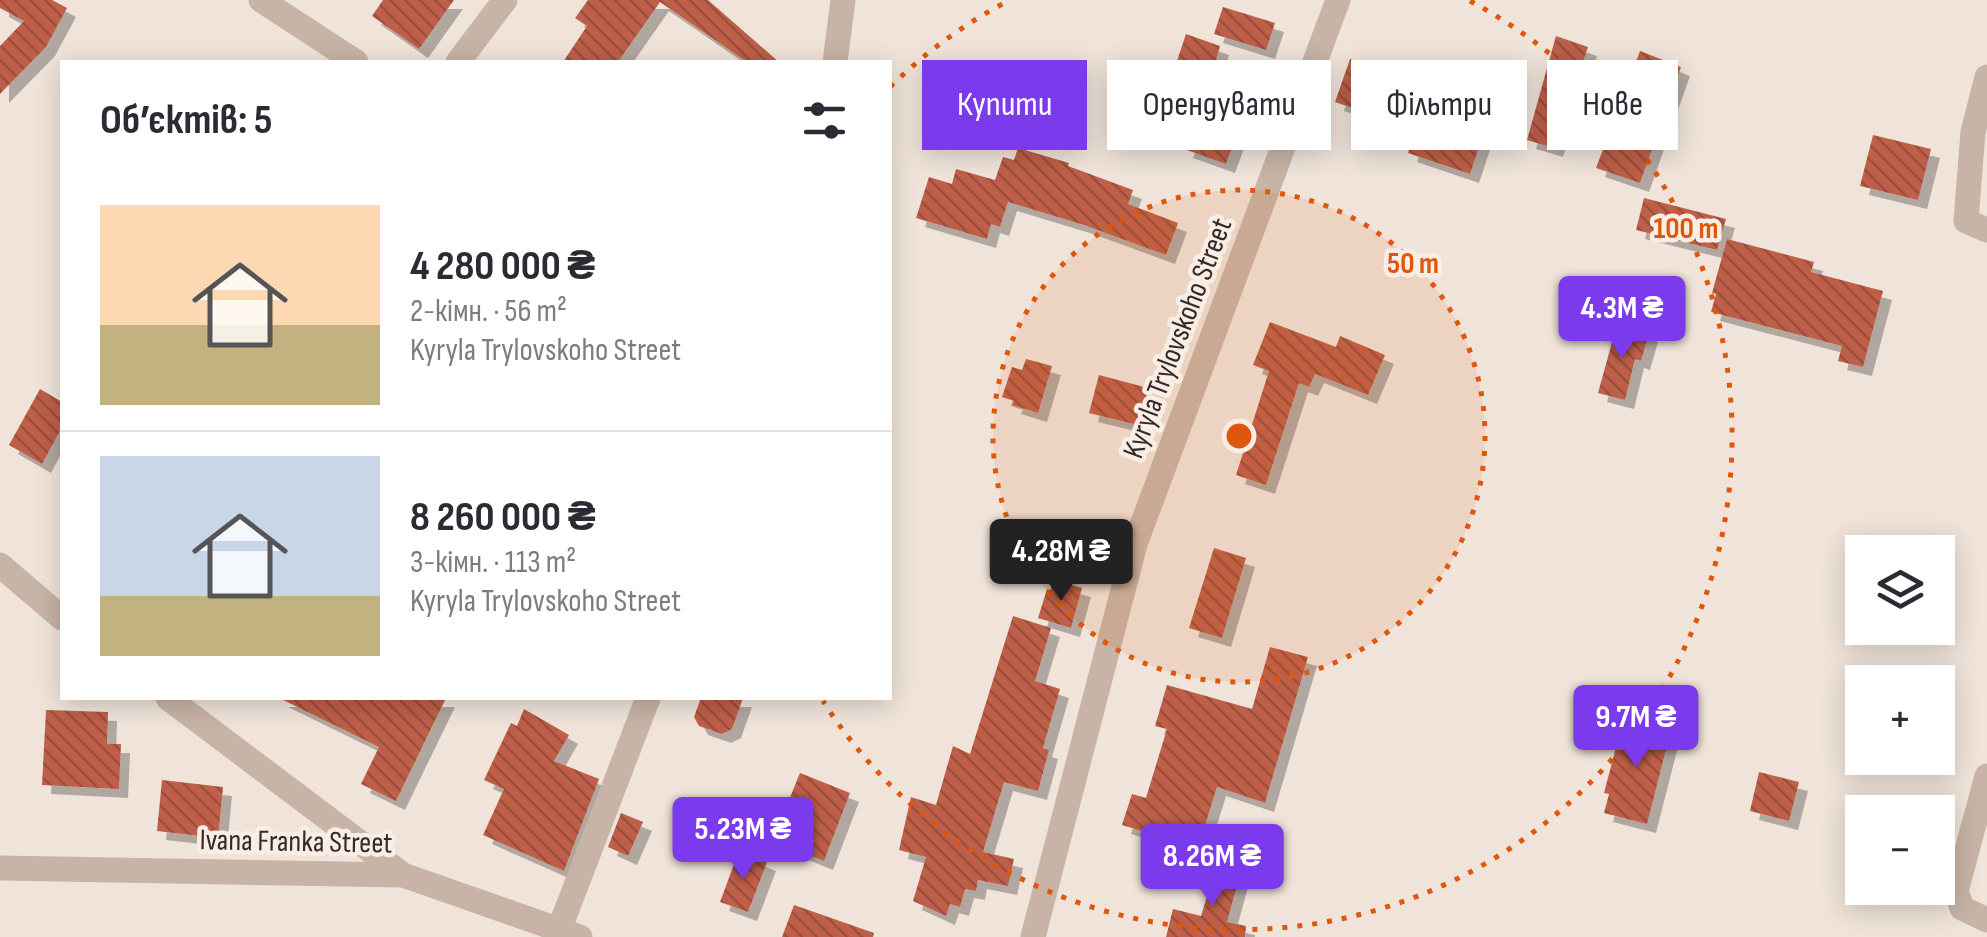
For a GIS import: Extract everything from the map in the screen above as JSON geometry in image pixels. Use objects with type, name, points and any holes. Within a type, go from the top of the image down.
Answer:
[{"type":"street","points":[[262,0],[353,60]]},
{"type":"street","points":[[460,60],[505,0]]},
{"type":"street","points":[[836,60],[843,0]]},
{"type":"street","name":"Kyryla Trylovskoho Street","points":[[1033,937],[1135,544],[1338,0]]},
{"type":"street","points":[[1987,76],[1972,132],[1966,221],[1987,230]]},
{"type":"street","points":[[0,565],[60,616]]},
{"type":"street","points":[[171,700],[402,875]]},
{"type":"street","points":[[569,933],[647,700]]},
{"type":"street","points":[[1987,776],[1956,891],[1962,908],[1987,920]]},
{"type":"street","name":"Ivana Franka Street","points":[[0,868],[402,875],[569,933]]},
{"type":"building","points":[[0,0],[52,0],[67,8],[46,47],[0,94],[0,46],[24,21],[0,8]]},
{"type":"building","points":[[383,0],[454,0],[419,49],[372,16]]},
{"type":"building","points":[[588,0],[708,0],[777,60],[744,60],[660,2],[619,60],[564,60],[587,26],[575,18]]},
{"type":"building","points":[[1223,7],[1275,23],[1266,50],[1214,34]]},
{"type":"building","points":[[1186,34],[1220,46],[1216,60],[1177,60]]},
{"type":"building","points":[[1556,36],[1588,47],[1584,60],[1549,60]]},
{"type":"building","points":[[1640,51],[1663,60],[1637,60]]},
{"type":"building","points":[[1350,59],[1353,60],[1351,108],[1335,102]]},
{"type":"building","points":[[1547,68],[1547,146],[1527,140]]},
{"type":"building","points":[[1873,135],[1931,149],[1918,200],[1860,186]]},
{"type":"building","points":[[1017,150],[1025,150],[1069,163],[1068,166],[1133,190],[1128,204],[1178,223],[1166,255],[1008,202],[1000,227],[991,224],[987,239],[916,218],[929,177],[952,184],[956,169],[995,180],[1003,157],[1014,160]]},
{"type":"building","points":[[1187,150],[1231,150],[1226,164]]},
{"type":"building","points":[[1409,150],[1478,150],[1470,174],[1408,153]]},
{"type":"building","points":[[1603,150],[1652,150],[1640,183],[1596,168]]},
{"type":"building","points":[[1644,198],[1726,219],[1717,250],[1636,230]]},
{"type":"building","points":[[1727,239],[1814,262],[1811,272],[1883,291],[1863,367],[1838,361],[1842,346],[1711,312],[1716,294],[1712,293]]},
{"type":"building","points":[[1270,322],[1336,347],[1340,336],[1385,355],[1368,395],[1315,374],[1309,387],[1299,383],[1266,485],[1236,475],[1269,371],[1253,365]]},
{"type":"building","points":[[1617,324],[1649,333],[1641,361],[1635,359],[1625,400],[1598,393]]},
{"type":"building","points":[[1026,359],[1052,366],[1038,413],[1012,405],[1014,401],[1002,397],[1012,367],[1022,370]]},
{"type":"building","points":[[1099,375],[1148,388],[1138,425],[1089,413]]},
{"type":"building","points":[[40,389],[60,401],[60,431],[42,464],[9,445]]},
{"type":"building","points":[[1214,548],[1246,558],[1222,638],[1189,628]]},
{"type":"building","points":[[1053,580],[1082,588],[1071,628],[1038,618]]},
{"type":"building","points":[[1013,616],[1051,628],[1035,681],[1060,689],[1043,748],[1049,750],[1038,791],[1004,782],[983,852],[1014,859],[1008,886],[978,880],[976,891],[965,889],[960,907],[950,904],[946,916],[913,901],[926,857],[899,850],[911,797],[936,805],[953,746],[970,754]]},
{"type":"building","points":[[1270,647],[1308,657],[1265,803],[1217,787],[1198,848],[1122,825],[1132,794],[1146,798],[1167,729],[1155,726],[1167,685],[1252,709]]},
{"type":"building","points":[[283,700],[445,700],[396,801],[361,784],[379,747]]},
{"type":"building","points":[[700,700],[742,700],[732,729],[722,734],[699,726],[694,717]]},
{"type":"building","points":[[524,709],[569,735],[554,761],[599,779],[564,871],[483,835],[504,789],[484,780],[511,723],[517,726]]},
{"type":"building","points":[[46,710],[108,712],[107,744],[121,744],[119,789],[42,785]]},
{"type":"building","points":[[1624,717],[1671,730],[1647,824],[1604,813],[1609,794],[1604,793]]},
{"type":"building","points":[[1759,772],[1799,782],[1789,821],[1750,811]]},
{"type":"building","points":[[800,773],[850,793],[824,861],[797,850],[808,823],[784,812]]},
{"type":"building","points":[[162,780],[223,787],[218,838],[157,831]]},
{"type":"building","points":[[621,813],[643,822],[628,856],[608,847]]},
{"type":"building","points":[[739,851],[767,862],[748,912],[720,902]]},
{"type":"building","points":[[1218,860],[1242,867],[1227,922],[1246,926],[1245,937],[1166,937],[1173,909],[1201,916]]},
{"type":"building","points":[[794,905],[874,933],[873,937],[782,937]]}]
